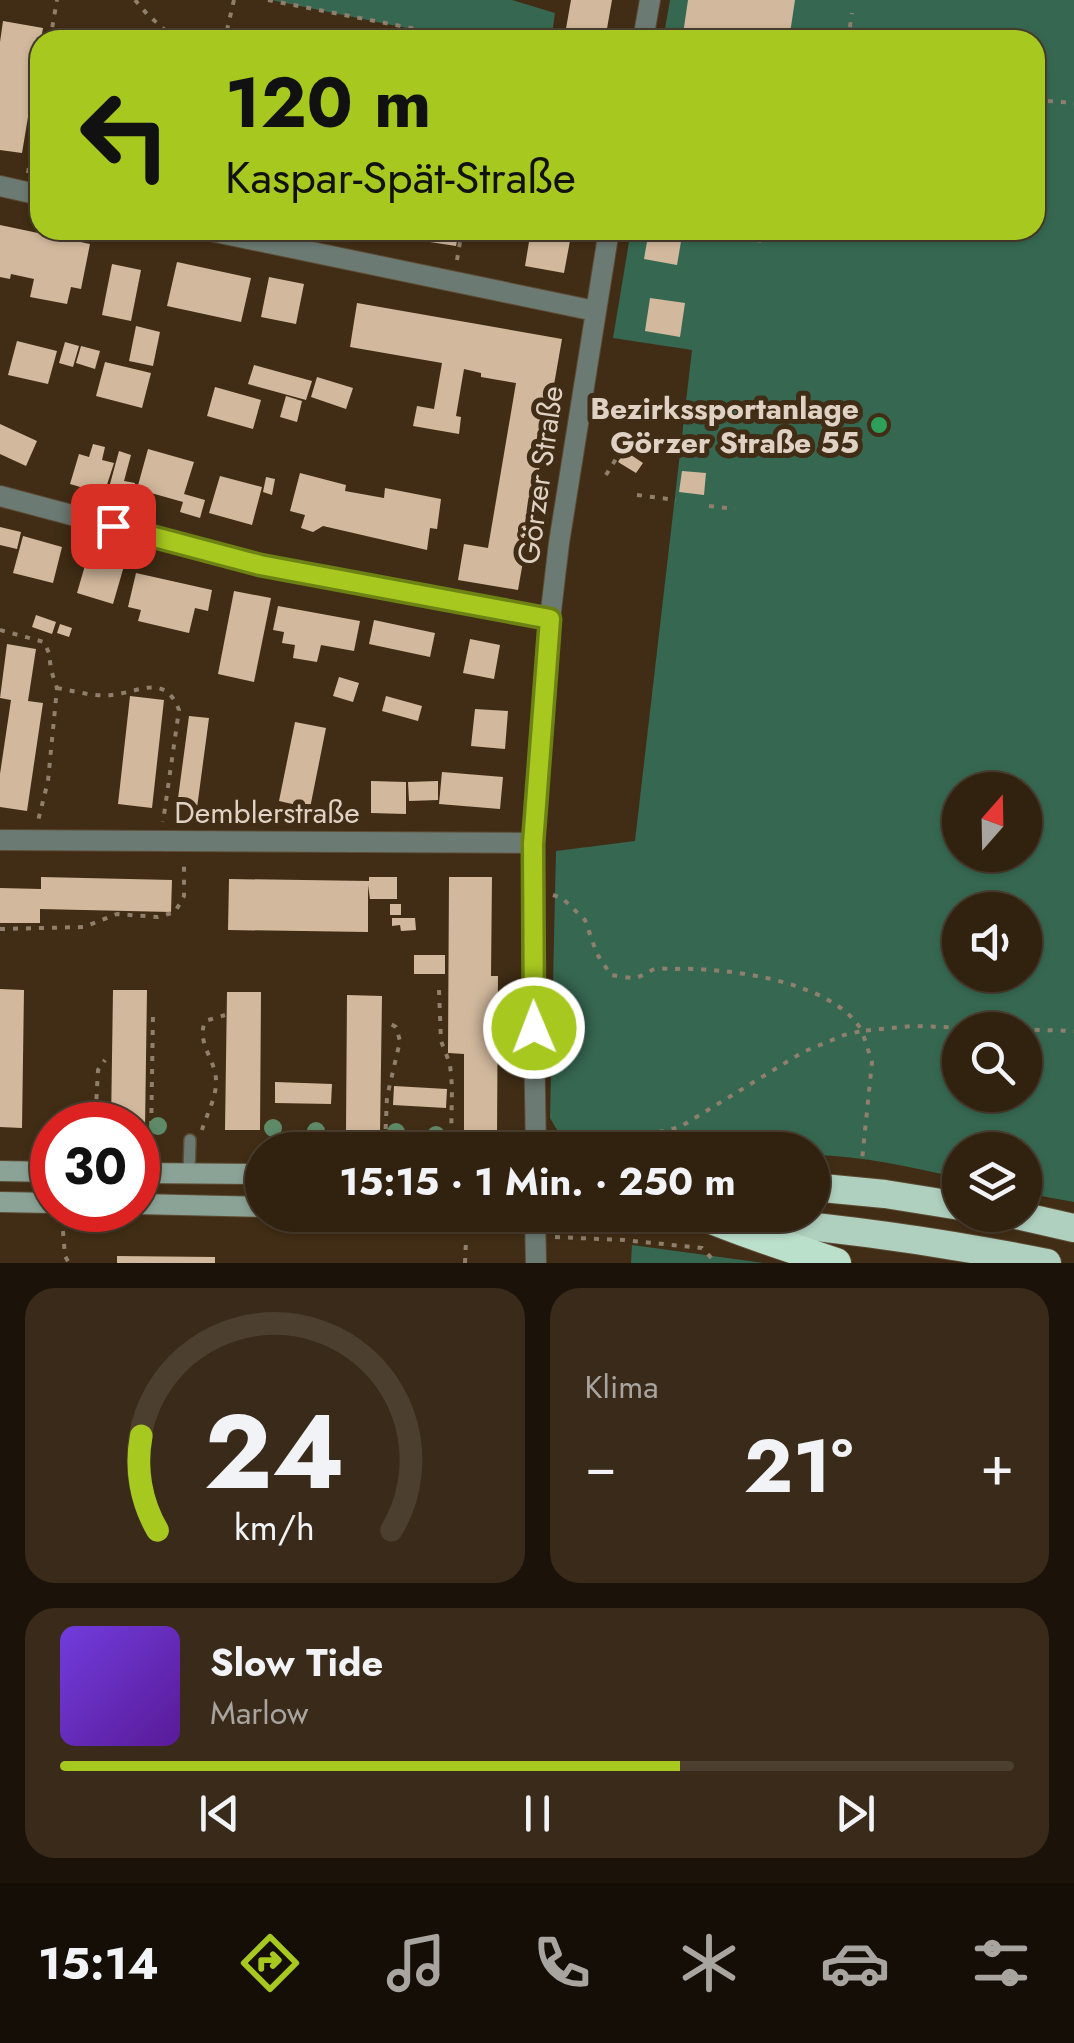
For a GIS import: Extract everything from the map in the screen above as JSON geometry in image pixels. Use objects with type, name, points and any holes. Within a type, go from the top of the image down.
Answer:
[{"type":"highway","points":[[830,1188],[942,1203]]},
{"type":"highway","points":[[1042,1212],[1074,1210]]},
{"type":"highway","points":[[1042,1220],[1074,1228]]},
{"type":"highway","points":[[830,1230],[1047,1263]]},
{"type":"highway","points":[[742,1232],[836,1263]]},
{"type":"main road","points":[[0,1171],[30,1172]]},
{"type":"main road","points":[[160,1173],[245,1174]]},
{"type":"main road","points":[[0,1202],[30,1203]]},
{"type":"main road","points":[[160,1204],[245,1206]]},
{"type":"street","points":[[645,30],[650,0]]},
{"type":"street","points":[[0,186],[30,193]]},
{"type":"street","points":[[254,240],[595,311]]},
{"type":"street","name":"Görzer Straße","points":[[536,1132],[533,844],[550,619],[607,240]]},
{"type":"street","points":[[0,496],[260,565],[550,619]]},
{"type":"street","name":"Demblerstraße","points":[[0,840],[533,844]]},
{"type":"street","points":[[535,1232],[536,1263]]},
{"type":"lane","points":[[189,1174],[194,1140]]},
{"type":"path","points":[[52,30],[56,0]]},
{"type":"path","points":[[135,0],[165,30]]},
{"type":"path","points":[[227,30],[234,0]]},
{"type":"path","points":[[268,0],[421,30]]},
{"type":"path","points":[[849,30],[852,13]]},
{"type":"path","points":[[1045,101],[1074,103]]},
{"type":"path","points":[[453,282],[460,240]]},
{"type":"path","points":[[756,240],[769,242]]},
{"type":"path","points":[[606,475],[618,454],[621,456]]},
{"type":"path","points":[[637,495],[676,500]]},
{"type":"path","points":[[710,506],[735,509]]},
{"type":"path","points":[[0,630],[44,642],[58,688],[48,781],[33,840]]},
{"type":"path","points":[[58,688],[114,695],[140,688],[162,688],[174,698],[179,710],[160,842]]},
{"type":"path","points":[[0,929],[84,927],[117,914],[158,917],[176,912],[184,896],[185,842]]},
{"type":"path","points":[[532,887],[562,898],[585,920],[597,954],[611,975],[637,978],[655,969],[677,968],[752,974],[824,997],[847,1012],[862,1030],[872,1062],[862,1160]]},
{"type":"path","points":[[439,990],[441,1041],[450,1064],[452,1087],[451,1132]]},
{"type":"path","points":[[151,1102],[152,1015]]},
{"type":"path","points":[[194,1140],[217,1086],[201,1032],[206,1021],[225,1015]]},
{"type":"path","points":[[385,1132],[387,1098],[400,1040],[396,1026],[388,1022]]},
{"type":"path","points":[[659,1132],[680,1127],[718,1106],[803,1052],[862,1030],[912,1026],[1074,1031]]},
{"type":"path","points":[[97,1102],[98,1070],[104,1060]]},
{"type":"path","points":[[63,1232],[69,1263]]},
{"type":"path","points":[[535,1237],[702,1248],[716,1263]]},
{"type":"path","points":[[466,1240],[466,1263]]},
{"type":"green space","points":[[271,0],[512,0],[555,13],[553,30],[416,30]]},
{"type":"green space","name":"Bezirkssportanlage Görzer Straße 55","points":[[670,0],[1074,0],[1074,1202],[1042,1196],[1042,1132],[942,1132],[942,1174],[830,1156],[830,1132],[558,1132],[550,1118],[556,851],[635,841],[692,350],[613,338],[629,240],[1045,240],[1045,30],[665,30]]},
{"type":"green space","points":[[632,1245],[764,1263],[631,1263]]},
{"type":"building","points":[[571,0],[612,0],[607,30],[566,30]]},
{"type":"building","points":[[688,0],[795,0],[790,30],[684,30]]},
{"type":"building","points":[[3,21],[43,28],[30,30],[30,105],[22,153],[0,150]]},
{"type":"building","points":[[0,225],[30,231],[30,240],[90,244],[81,289],[71,287],[67,304],[30,297],[34,279],[11,274],[10,279],[0,277]]},
{"type":"building","points":[[417,240],[457,240],[456,246]]},
{"type":"building","points":[[529,240],[570,240],[564,273],[525,266]]},
{"type":"building","points":[[647,240],[681,240],[677,265],[644,259]]},
{"type":"building","points":[[177,262],[251,278],[241,322],[167,306]]},
{"type":"building","points":[[112,264],[141,270],[131,321],[102,315]]},
{"type":"building","points":[[269,277],[304,284],[296,324],[261,317]]},
{"type":"building","points":[[650,298],[685,303],[680,337],[645,331]]},
{"type":"building","points":[[357,303],[562,339],[518,590],[458,580],[464,544],[488,548],[516,383],[481,377],[481,373],[464,369],[456,416],[461,417],[459,434],[413,426],[417,406],[434,409],[442,363],[350,347]]},
{"type":"building","points":[[136,326],[160,332],[153,366],[129,361]]},
{"type":"building","points":[[17,341],[57,351],[48,384],[8,375]]},
{"type":"building","points":[[65,342],[79,346],[73,367],[59,363]]},
{"type":"building","points":[[81,346],[100,351],[95,369],[76,363]]},
{"type":"building","points":[[105,362],[151,373],[142,408],[96,396]]},
{"type":"building","points":[[254,365],[312,381],[306,400],[248,384]]},
{"type":"building","points":[[317,377],[353,388],[346,409],[311,397]]},
{"type":"building","points":[[215,387],[261,400],[253,429],[207,416]]},
{"type":"building","points":[[286,396],[302,401],[297,422],[280,417]]},
{"type":"building","points":[[0,424],[37,441],[26,466],[0,454]]},
{"type":"building","points":[[93,444],[105,447],[102,460],[114,463],[104,494],[70,484],[79,454],[89,457]]},
{"type":"building","points":[[148,449],[194,462],[184,494],[205,500],[200,518],[180,512],[183,502],[137,489]]},
{"type":"building","points":[[119,451],[131,455],[124,481],[135,483],[131,499],[107,495]]},
{"type":"building","points":[[625,451],[643,463],[636,473],[618,462]]},
{"type":"building","points":[[682,471],[706,473],[704,495],[679,492]]},
{"type":"building","points":[[300,473],[346,485],[345,491],[384,498],[385,488],[441,499],[437,529],[430,528],[427,550],[323,526],[313,532],[301,528],[305,515],[290,511]]},
{"type":"building","points":[[220,476],[262,487],[252,525],[209,513]]},
{"type":"building","points":[[266,477],[275,479],[272,495],[263,492]]},
{"type":"building","points":[[0,527],[21,532],[17,549],[0,545]]},
{"type":"building","points":[[23,536],[62,547],[53,583],[13,573]]},
{"type":"building","points":[[88,555],[124,566],[113,604],[77,593]]},
{"type":"building","points":[[136,573],[212,590],[208,611],[195,608],[189,633],[138,621],[141,610],[128,607]]},
{"type":"building","points":[[234,591],[271,598],[254,682],[218,674]]},
{"type":"building","points":[[278,606],[360,621],[354,651],[321,645],[317,662],[293,658],[295,645],[282,643],[284,632],[273,630]]},
{"type":"building","points":[[36,615],[56,622],[52,634],[32,627]]},
{"type":"building","points":[[374,620],[435,633],[430,657],[369,644]]},
{"type":"building","points":[[60,624],[72,628],[69,637],[57,633]]},
{"type":"building","points":[[470,639],[500,645],[494,679],[463,673]]},
{"type":"building","points":[[7,644],[36,649],[28,701],[43,703],[27,811],[0,807],[0,774],[11,700],[0,698]]},
{"type":"building","points":[[339,677],[359,683],[353,702],[333,696]]},
{"type":"building","points":[[130,696],[164,700],[152,808],[118,804]]},
{"type":"building","points":[[386,696],[422,706],[418,721],[382,711]]},
{"type":"building","points":[[475,709],[508,711],[505,749],[471,746]]},
{"type":"building","points":[[189,716],[209,718],[197,808],[177,806]]},
{"type":"building","points":[[295,722],[326,728],[310,808],[279,801]]},
{"type":"building","points":[[442,772],[503,777],[500,809],[439,804]]},
{"type":"building","points":[[371,781],[406,782],[406,814],[371,813]]},
{"type":"building","points":[[438,781],[438,800],[409,801],[408,782]]},
{"type":"building","points":[[41,877],[172,880],[171,912],[40,909],[40,923],[0,923],[0,888],[41,889]]},
{"type":"building","points":[[369,877],[397,877],[397,899],[370,899],[368,885],[368,932],[228,930],[229,879],[369,881]]},
{"type":"building","points":[[449,877],[492,877],[491,976],[498,976],[497,1132],[464,1132],[464,1054],[448,1053]]},
{"type":"building","points":[[390,904],[401,904],[401,915],[390,915]]},
{"type":"building","points":[[392,918],[415,918],[416,930],[401,931],[400,925],[392,926]]},
{"type":"building","points":[[414,955],[445,955],[445,974],[414,974]]},
{"type":"building","points":[[0,989],[24,990],[22,1128],[0,1127]]},
{"type":"building","points":[[113,990],[147,990],[145,1102],[111,1102]]},
{"type":"building","points":[[227,992],[261,992],[260,1130],[225,1130]]},
{"type":"building","points":[[347,995],[382,996],[380,1132],[346,1132]]},
{"type":"building","points":[[275,1082],[332,1084],[331,1104],[275,1103]]},
{"type":"building","points":[[394,1086],[447,1089],[446,1108],[393,1105]]},
{"type":"building","points":[[117,1256],[215,1257],[215,1263],[117,1263]]},
{"type":"place","name":"Bezirkssportanlage Görzer Straße 55","points":[[879,425]]},
{"type":"route","points":[[113,526],[320,578],[550,619],[533,844],[534,1028]]}]
